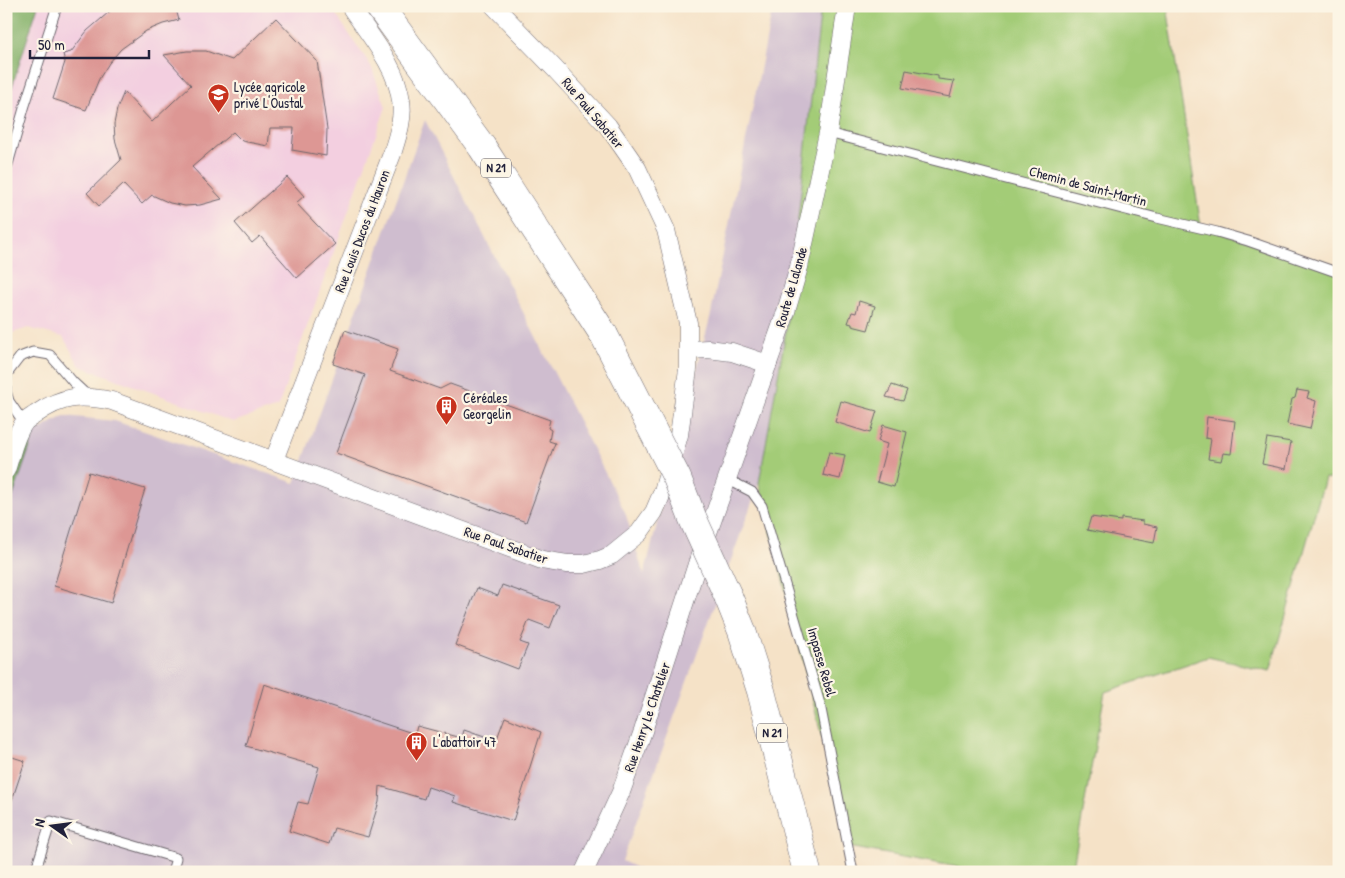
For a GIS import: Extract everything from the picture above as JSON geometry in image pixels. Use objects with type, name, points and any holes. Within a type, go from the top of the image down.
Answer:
[{"type":"main road","name":"N 21","points":[[379,6],[482,147],[604,335],[678,478],[693,519],[742,631],[761,692],[807,872]]},
{"type":"street","name":"Rue Louis Ducos du Hauron","points":[[274,460],[392,154],[399,131],[402,102],[396,81],[382,52],[350,6]]},
{"type":"street","name":"Rue Paul Sabatier","points":[[24,423],[47,406],[60,400],[88,396],[112,401],[542,560],[567,564],[584,564],[600,560],[612,555],[639,533],[654,512],[663,491],[679,435],[685,398],[689,350],[688,323],[666,230],[637,168],[608,126],[494,6]]},
{"type":"street","name":"Route de Lalande","points":[[699,558],[746,430],[785,315],[799,267],[828,133],[847,6]]},
{"type":"street","points":[[689,350],[708,349],[732,352],[768,364]]},
{"type":"street","points":[[6,470],[17,437],[24,423]]},
{"type":"street","name":"Rue Henry Le Chatelier","points":[[584,872],[621,792],[640,740],[699,558]]},
{"type":"lane","points":[[6,171],[57,6]]},
{"type":"lane","name":"Chemin de Saint-Martin","points":[[828,133],[1217,232],[1339,273]]},
{"type":"lane","points":[[24,423],[9,401],[6,391],[7,373],[20,357],[33,352],[50,355],[88,396]]},
{"type":"lane","name":"Impasse Rebel","points":[[727,479],[752,492],[762,506],[820,704],[853,872]]},
{"type":"lane","points":[[35,872],[51,821],[176,858],[172,872]]},
{"type":"shaded area","points":[[38,6],[330,6],[371,66],[386,107],[278,407],[233,422],[80,366],[63,337],[28,328],[6,335],[6,105]]},
{"type":"shaded area","points":[[773,6],[821,6],[786,331],[759,483],[622,861],[645,872],[6,872],[6,516],[35,432],[64,416],[115,421],[295,483],[425,120],[625,512],[644,575],[711,314]]},
{"type":"green space","points":[[6,6],[38,6],[6,105]]},
{"type":"green space","points":[[821,6],[1167,6],[1201,227],[1339,267],[1339,481],[1325,478],[1270,671],[1208,657],[1105,692],[1072,872],[985,872],[849,847],[759,483],[786,331]]},
{"type":"green space","points":[[35,432],[6,516],[6,441]]},
{"type":"building","points":[[116,6],[175,6],[179,20],[146,31],[121,49],[99,79],[86,110],[53,99],[65,62],[63,54],[71,52],[87,31]]},
{"type":"building","name":"Lycée agricole privé L'Oustal","points":[[276,18],[317,61],[327,129],[326,156],[292,150],[294,128],[270,128],[268,146],[242,141],[233,132],[192,167],[222,199],[200,205],[185,206],[170,203],[152,195],[142,204],[123,184],[99,206],[87,193],[121,160],[115,139],[114,124],[117,109],[124,92],[152,122],[191,85],[164,55],[187,51],[206,51],[232,60]]},
{"type":"building","points":[[906,70],[938,76],[938,79],[954,81],[950,97],[902,88]]},
{"type":"building","points":[[287,177],[304,196],[296,203],[335,244],[297,278],[260,236],[252,243],[235,223]]},
{"type":"building","points":[[859,301],[875,306],[868,330],[852,326],[852,324],[848,323],[852,312],[856,313]]},
{"type":"building","name":"Céréales Georgelin","points":[[345,330],[398,349],[390,371],[440,389],[450,384],[550,420],[548,428],[551,430],[549,441],[555,443],[526,522],[336,453],[365,375],[333,364]]},
{"type":"building","points":[[892,385],[907,390],[903,401],[886,397]]},
{"type":"building","points":[[1297,390],[1309,392],[1307,398],[1316,401],[1310,429],[1287,424],[1292,399],[1295,398]]},
{"type":"building","points":[[841,401],[877,411],[870,433],[835,422]]},
{"type":"building","points":[[1207,417],[1235,421],[1231,454],[1223,453],[1221,461],[1208,459],[1211,439],[1205,438]]},
{"type":"building","points":[[883,425],[907,432],[894,487],[877,482],[887,444],[878,441]]},
{"type":"building","points":[[1267,438],[1291,442],[1286,469],[1262,464]]},
{"type":"building","points":[[829,452],[845,455],[840,479],[823,475]]},
{"type":"building","points":[[89,472],[145,489],[111,603],[54,586]]},
{"type":"building","points":[[1091,517],[1121,521],[1121,518],[1143,521],[1143,524],[1157,527],[1154,543],[1087,530]]},
{"type":"building","points":[[502,585],[559,605],[550,628],[529,620],[520,642],[528,645],[518,669],[455,645],[477,588],[498,596]]},
{"type":"building","name":"L'abattoir 47","points":[[264,684],[415,734],[417,726],[462,738],[464,730],[496,741],[505,717],[541,732],[513,821],[453,802],[455,796],[428,787],[424,799],[380,786],[379,802],[368,837],[334,828],[329,844],[289,831],[298,802],[308,804],[319,767],[246,746]]},
{"type":"building","points":[[6,755],[25,761],[9,809],[6,809]]},
{"type":"place","name":"Lycée agricole privé L'Oustal","points":[[218,114]]},
{"type":"place","name":"Céréales Georgelin","points":[[447,425]]},
{"type":"place","name":"L'abattoir 47","points":[[417,761]]}]
